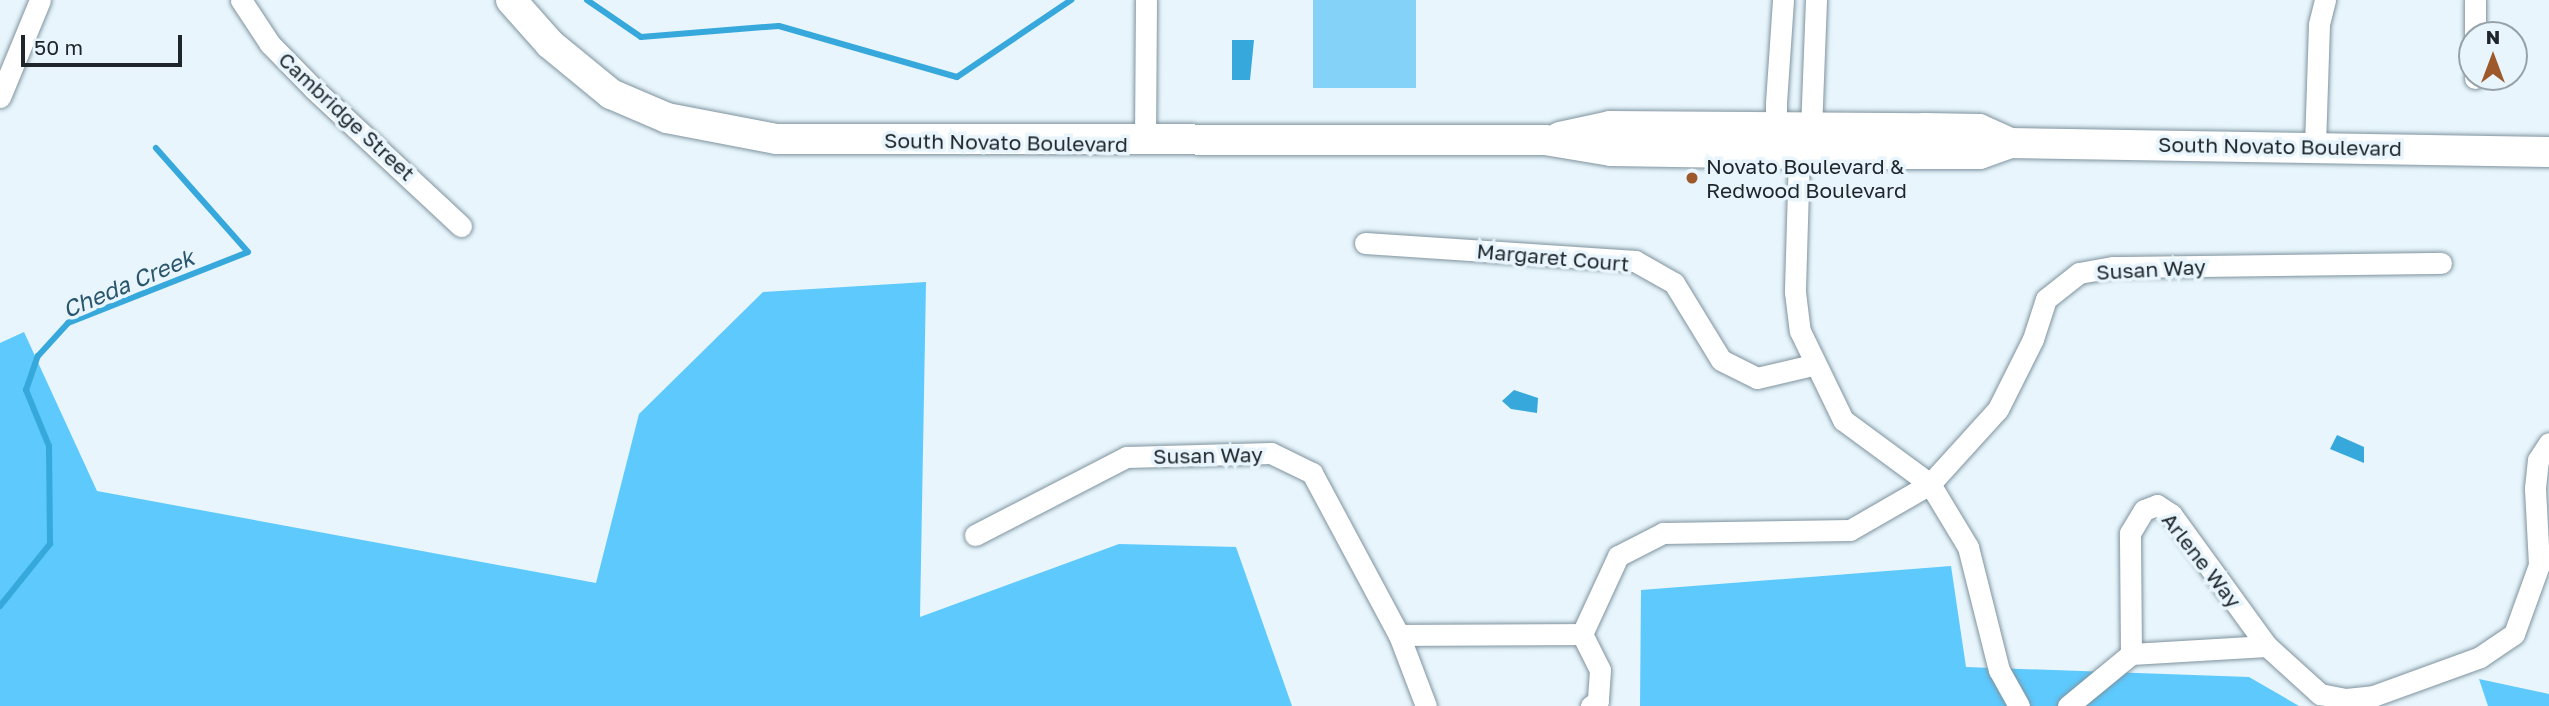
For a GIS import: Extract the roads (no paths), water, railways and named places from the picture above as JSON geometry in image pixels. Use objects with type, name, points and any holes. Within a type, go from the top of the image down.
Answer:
[{"type":"main road","name":"South Novato Boulevard","points":[[511,0],[550,44],[611,94],[667,118],[731,133],[776,139],[1145,143],[1545,140],[1611,151],[1805,141],[1980,154],[2010,143],[2315,145],[2549,152]]},
{"type":"main road","name":"South Novato Boulevard","points":[[1545,140],[1610,126],[1776,128],[1805,141]]},
{"type":"street","points":[[0,97],[40,0]]},
{"type":"street","name":"Cambridge Street","points":[[241,0],[270,44],[314,89],[461,226]]},
{"type":"street","points":[[1145,143],[1146,0]]},
{"type":"street","points":[[1776,128],[1783,0]]},
{"type":"street","points":[[1816,0],[1794,292],[1813,365],[1843,420],[1930,484],[1968,547],[1998,670],[2019,706]]},
{"type":"street","points":[[2315,145],[2325,0]]},
{"type":"street","points":[[2475,0],[2475,21]]},
{"type":"street","name":"Margaret Court","points":[[1365,243],[1635,261],[1674,284],[1721,360],[1757,378],[1813,365]]},
{"type":"street","name":"Susan Way","points":[[1582,634],[1618,556],[1663,533],[1850,530],[1930,484],[1998,409],[2034,340],[2046,299],[2079,273],[2113,267],[2441,263]]},
{"type":"street","name":"Arlene Way","points":[[2130,654],[2130,533],[2144,510],[2157,505],[2171,514],[2267,646],[2305,686],[2346,699],[2373,696],[2480,657],[2514,634],[2539,565],[2535,488],[2538,460],[2549,443]]},
{"type":"street","name":"Susan Way","points":[[975,535],[1126,457],[1271,453],[1312,473],[1399,635],[1426,706]]},
{"type":"street","points":[[1399,635],[1582,634],[1600,670],[1598,701],[1591,706]]},
{"type":"street","points":[[2068,706],[2130,654],[2267,646]]},
{"type":"waterway","name":"Cheda Creek","points":[[587,0],[641,37],[779,26],[957,77],[1071,0]]},
{"type":"waterway","name":"Cheda Creek","points":[[0,606],[50,544],[49,446],[26,390],[38,356],[68,323],[248,252],[156,148]]},
{"type":"place","name":"Novato Boulevard & Redwood Boulevard","points":[[1692,178]]}]
